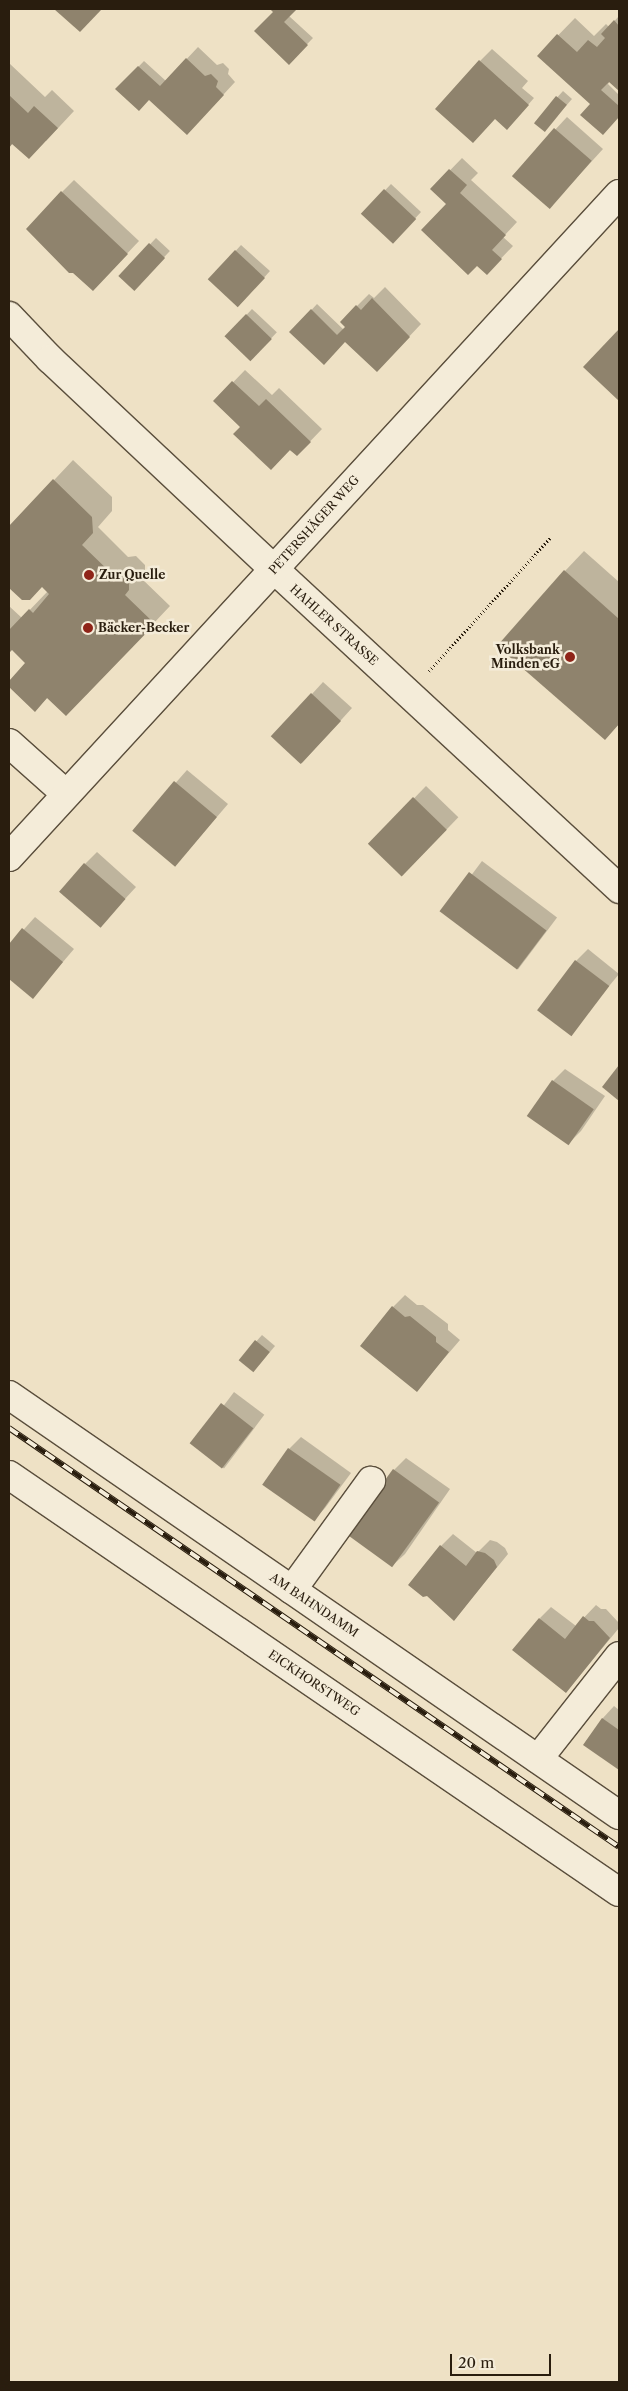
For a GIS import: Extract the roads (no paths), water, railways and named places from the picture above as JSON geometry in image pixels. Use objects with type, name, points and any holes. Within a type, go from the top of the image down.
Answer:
[{"type":"street","name":"PETERSHÄGER WEG","points":[[9,857],[274,570],[432,395],[619,194]]},
{"type":"street","name":"HAHLER STRASSE","points":[[9,316],[50,359],[274,570],[619,889]]},
{"type":"street","points":[[9,743],[66,794]]},
{"type":"street","name":"AM BAHNDAMM","points":[[9,1395],[619,1815]]},
{"type":"street","name":"EICKHORSTWEG","points":[[9,1475],[619,1892]]},
{"type":"street","points":[[292,1590],[372,1481]]},
{"type":"street","points":[[538,1759],[619,1656]]},
{"type":"railway","points":[[9,1428],[619,1847]]},
{"type":"place","name":"Zur Quelle","points":[[89,575]]},
{"type":"place","name":"Bäcker-Becker","points":[[88,628]]},
{"type":"place","name":"Volksbank Minden eG","points":[[570,657]]}]
